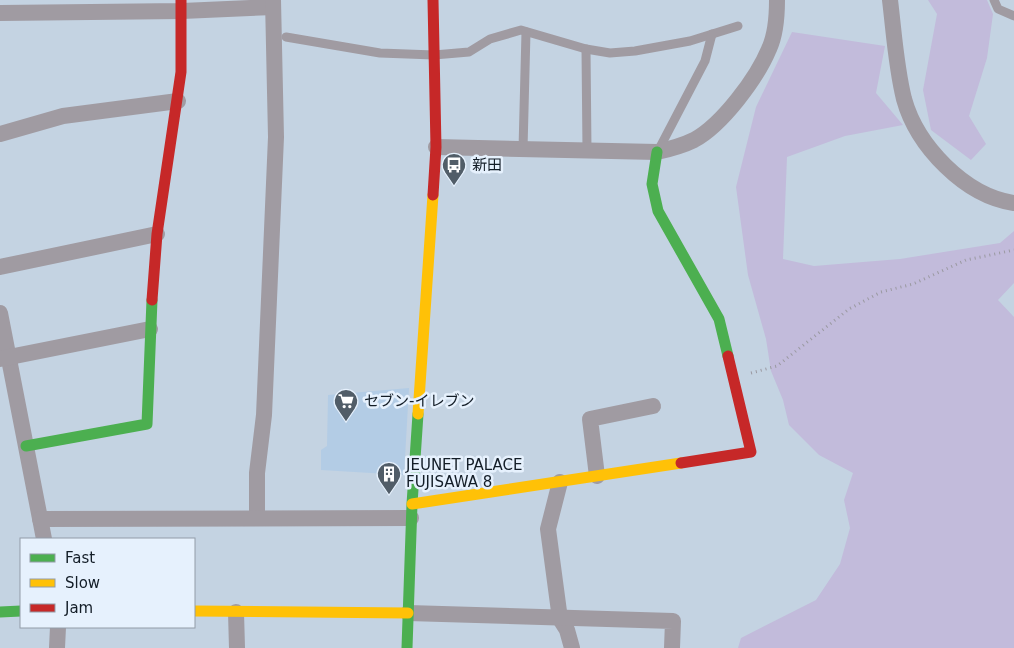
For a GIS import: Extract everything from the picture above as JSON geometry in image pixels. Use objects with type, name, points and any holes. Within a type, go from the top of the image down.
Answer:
[{"type":"street","points":[[407,648],[411,511],[436,147],[434,0]]},
{"type":"street","points":[[436,147],[658,152],[694,140],[721,118],[737,98],[769,49],[774,30],[777,0]]},
{"type":"street","points":[[890,0],[904,100],[921,134],[933,151],[961,179],[989,196],[1014,203]]},
{"type":"street","points":[[0,13],[273,4],[276,137],[264,415],[257,473],[257,518]]},
{"type":"street","points":[[26,446],[148,424],[150,329],[157,234],[182,72],[182,6]]},
{"type":"street","points":[[0,134],[63,116],[178,101]]},
{"type":"street","points":[[40,519],[257,518],[411,511],[560,482],[751,452],[719,319],[658,211],[652,184],[658,152]]},
{"type":"street","points":[[0,267],[157,234]]},
{"type":"street","points":[[0,313],[5,358],[26,446],[44,538]]},
{"type":"street","points":[[5,358],[150,329]]},
{"type":"street","points":[[597,476],[590,419],[653,406]]},
{"type":"street","points":[[560,482],[548,529],[560,619],[567,630],[572,648]]},
{"type":"street","points":[[0,612],[20,611]]},
{"type":"street","points":[[195,611],[408,613],[673,621],[672,648]]},
{"type":"street","points":[[236,612],[237,648]]},
{"type":"street","points":[[57,648],[58,628]]},
{"type":"lane","points":[[994,0],[998,9],[1014,16]]},
{"type":"lane","points":[[286,37],[380,52],[434,55],[469,52],[490,39],[521,30],[586,49],[610,53],[635,52],[738,26]]},
{"type":"lane","points":[[523,149],[526,32]]},
{"type":"lane","points":[[658,152],[705,61],[712,34]]},
{"type":"lane","points":[[586,49],[587,150]]},
{"type":"path","points":[[760,372],[777,366],[849,309],[881,292],[913,284],[966,260],[1014,250]]},
{"type":"shaded area","points":[[928,0],[987,0],[993,14],[987,58],[969,116],[986,144],[971,160],[931,130],[923,90],[937,14]]},
{"type":"shaded area","points":[[792,32],[885,46],[876,93],[903,125],[845,136],[787,157],[783,259],[814,266],[900,259],[1000,243],[1014,231],[1014,283],[998,300],[1014,317],[1014,648],[738,648],[741,638],[816,600],[840,564],[850,528],[844,500],[853,473],[819,455],[789,425],[783,400],[771,371],[766,339],[748,275],[736,187],[756,107]]},
{"type":"shaded area","points":[[409,388],[404,475],[321,470],[321,450],[327,446],[328,395]]},
{"type":"traffic: fast","points":[[657,152],[652,184],[658,211],[719,319],[728,356]]},
{"type":"traffic: fast","points":[[26,446],[147,424],[152,300]]},
{"type":"traffic: fast","points":[[407,648],[412,504],[418,414]]},
{"type":"traffic: fast","points":[[0,612],[20,611]]},
{"type":"traffic: slow","points":[[418,414],[433,195]]},
{"type":"traffic: slow","points":[[412,504],[681,463]]},
{"type":"traffic: slow","points":[[195,611],[408,613]]},
{"type":"traffic: jam","points":[[152,300],[157,234],[181,72],[181,0]]},
{"type":"traffic: jam","points":[[433,0],[436,147],[433,195]]},
{"type":"traffic: jam","points":[[681,463],[751,452],[728,356]]},
{"type":"place","name":"新田","points":[[454,186]]},
{"type":"place","name":"セブン-イレブン","points":[[346,422]]},
{"type":"place","name":"JEUNET PALACE FUJISAWA 8","points":[[389,495]]}]
